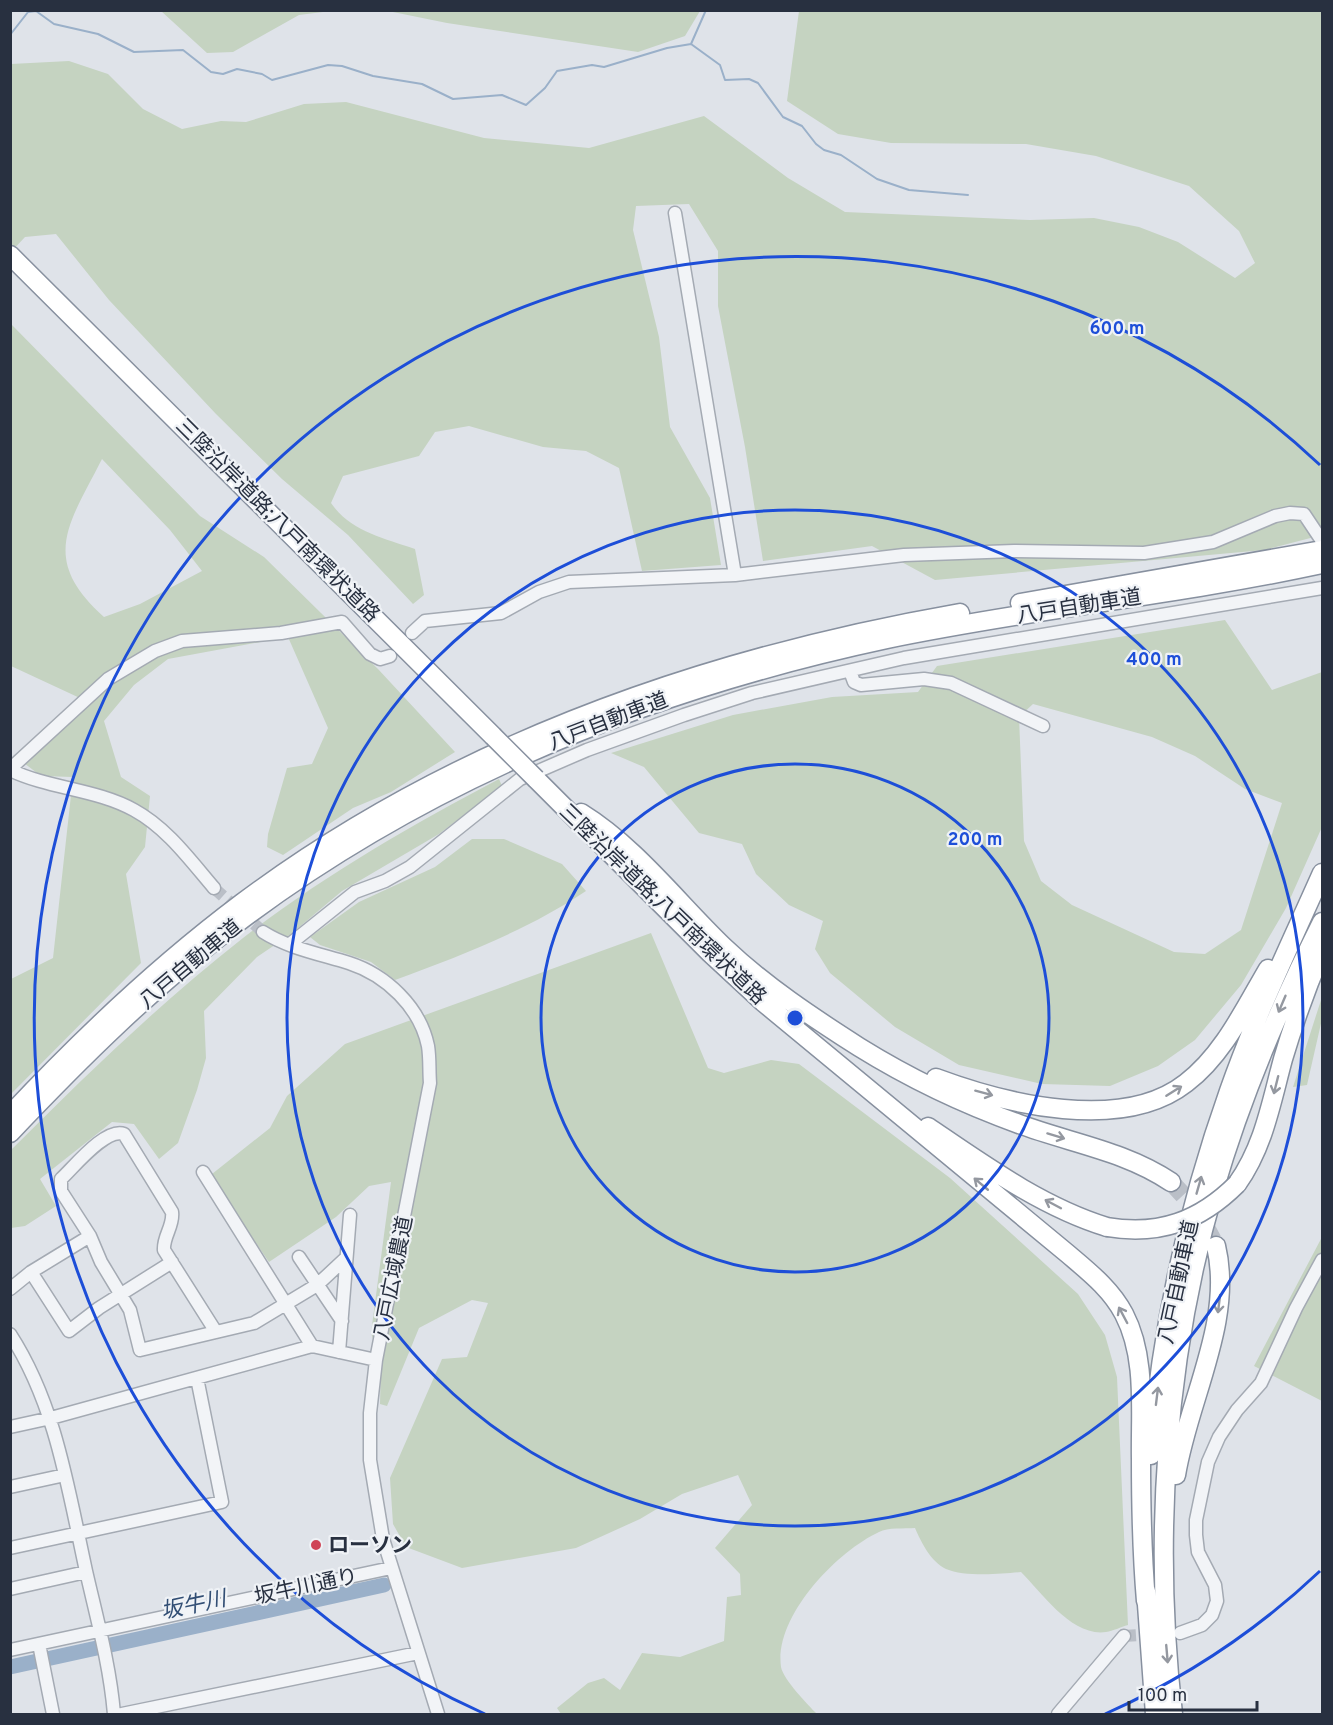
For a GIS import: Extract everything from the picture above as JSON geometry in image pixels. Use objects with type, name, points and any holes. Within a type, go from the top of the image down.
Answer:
[{"type":"highway","name":"三陸沿岸道路;八戸南環状道路","points":[[10,255],[737,979],[811,1042]]},
{"type":"highway","name":"八戸自動車道","points":[[10,1115],[123,1002],[177,954],[243,902],[306,859],[400,803],[497,752],[590,712],[720,667],[843,636],[1323,550]]},
{"type":"highway","name":"八戸自動車道","points":[[10,1133],[123,1021],[238,922],[389,823],[501,764],[596,723],[665,698],[785,663],[914,634],[1323,564]]},
{"type":"highway","name":"三陸沿岸道路;八戸南環状道路","points":[[540,783],[611,834],[750,970],[774,990],[834,1030]]},
{"type":"highway","name":"八戸自動車道","points":[[1155,1714],[1146,1601],[1154,1425],[1167,1328],[1185,1238],[1229,1090],[1264,1003],[1323,871]]},
{"type":"highway","points":[[834,1030],[895,1062],[986,1094],[1040,1104],[1096,1110],[1118,1110],[1155,1101],[1187,1082],[1217,1051],[1258,986],[1323,871]]},
{"type":"highway","name":"八戸自動車道","points":[[1173,1714],[1166,1646],[1165,1596],[1168,1448],[1180,1349],[1214,1191],[1246,1094],[1285,998],[1323,922]]},
{"type":"highway","points":[[811,1042],[902,1109],[1021,1187],[1067,1212],[1107,1227],[1141,1231],[1170,1227],[1211,1207],[1237,1184],[1255,1155],[1263,1135],[1293,1028],[1323,951]]},
{"type":"highway","points":[[834,1030],[891,1066],[956,1099],[1019,1124],[1126,1158],[1172,1182]]},
{"type":"highway","points":[[811,1042],[1088,1270],[1102,1283],[1124,1313],[1131,1330],[1139,1364],[1142,1531],[1146,1601]]},
{"type":"highway","points":[[1165,1596],[1171,1512],[1179,1457],[1218,1312],[1221,1278],[1216,1246]]},
{"type":"street","points":[[675,213],[735,575]]},
{"type":"street","points":[[412,633],[425,621],[501,613],[539,592],[569,582],[735,575],[904,555],[1014,551],[1144,553],[1178,550],[1213,542],[1275,516],[1290,513],[1304,514],[1323,541]]},
{"type":"street","points":[[290,944],[336,905],[355,892],[385,881],[410,867],[510,786],[544,767],[752,693],[904,658],[1084,626],[1323,588]]},
{"type":"street","points":[[214,888],[180,848],[153,822],[133,809],[33,781],[10,770],[108,679],[155,651],[182,641],[281,633],[342,622],[370,654],[380,659],[390,656]]},
{"type":"street","points":[[850,670],[854,682],[861,685],[924,679],[951,683],[1043,726]]},
{"type":"street","name":"八戸広域農道","points":[[263,932],[290,944],[352,964],[377,977],[410,1006],[422,1026],[428,1047],[430,1083],[376,1360],[370,1413],[370,1460],[376,1506],[391,1568],[438,1714]]},
{"type":"street","points":[[216,1332],[164,1250],[164,1241],[173,1219],[172,1212],[124,1134],[115,1132],[96,1144],[61,1179],[61,1191],[90,1236],[101,1262],[130,1310],[140,1350],[216,1332],[254,1323],[317,1285],[346,1258]]},
{"type":"street","points":[[202,1172],[312,1346]]},
{"type":"street","points":[[339,1352],[350,1215]]},
{"type":"street","points":[[10,1289],[32,1272],[90,1236]]},
{"type":"street","points":[[299,1257],[342,1321]]},
{"type":"street","points":[[1180,1633],[1202,1625],[1212,1615],[1217,1601],[1215,1585],[1198,1552],[1196,1535],[1196,1520],[1208,1462],[1219,1437],[1237,1410],[1261,1383],[1296,1308],[1323,1260]]},
{"type":"street","points":[[32,1272],[69,1331],[172,1262]]},
{"type":"street","points":[[10,1334],[32,1369],[51,1418],[105,1656],[114,1714]]},
{"type":"street","points":[[10,1427],[51,1418],[312,1346],[376,1360]]},
{"type":"street","points":[[10,1548],[222,1502],[197,1378]]},
{"type":"street","points":[[10,1487],[65,1475]]},
{"type":"street","name":"坂牛川通り","points":[[10,1650],[40,1647],[391,1568]]},
{"type":"street","points":[[10,1589],[86,1572]]},
{"type":"street","points":[[1058,1714],[1124,1636]]},
{"type":"street","points":[[40,1647],[53,1714]]},
{"type":"street","points":[[122,1714],[418,1653]]},
{"type":"green space","points":[[161,11],[331,11],[299,15],[233,52],[207,53]]},
{"type":"green space","points":[[388,11],[700,11],[685,36],[638,52],[447,23]]},
{"type":"green space","points":[[799,11],[1322,11],[1322,535],[1264,550],[935,580],[872,546],[763,561],[745,447],[718,306],[718,251],[689,204],[636,206],[633,230],[659,337],[670,427],[710,498],[721,565],[642,571],[619,468],[586,451],[543,447],[469,426],[435,432],[419,456],[343,476],[331,503],[339,513],[357,527],[415,549],[424,595],[413,604],[348,535],[282,479],[216,414],[109,300],[56,234],[25,237],[11,252],[11,64],[69,61],[108,74],[143,109],[182,129],[221,121],[246,122],[304,104],[346,102],[484,138],[589,148],[704,116],[788,178],[845,212],[1030,220],[1094,218],[1139,227],[1178,242],[1235,278],[1255,263],[1239,231],[1189,186],[1096,156],[1026,144],[891,143],[838,134],[787,101]]},
{"type":"green space","points":[[11,324],[200,516],[264,557],[378,669],[455,752],[391,792],[353,808],[283,855],[267,847],[268,834],[287,768],[312,764],[328,728],[288,637],[168,659],[134,685],[104,721],[121,777],[150,796],[145,847],[126,874],[141,963],[11,1094],[11,979],[53,958],[73,777],[41,776],[16,757],[82,699],[11,666]],"holes":[[[102,459],[170,530],[202,571],[140,604],[104,617],[84,596],[72,577],[66,559],[66,541],[71,522]]]},
{"type":"green space","points":[[1225,620],[1272,690],[1322,672],[1322,827],[1286,908],[1241,985],[1195,1040],[1158,1066],[1110,1086],[1042,1084],[959,1065],[895,1027],[830,973],[815,949],[823,921],[789,905],[756,874],[742,844],[699,833],[644,767],[611,753],[733,715],[832,697],[918,692],[937,666]],"holes":[[[1033,704],[1152,737],[1195,756],[1245,789],[1282,803],[1241,930],[1205,954],[1174,952],[1072,905],[1041,881],[1024,841],[1019,717]]]},
{"type":"green space","points":[[499,779],[502,786],[439,834],[342,891],[291,934],[257,957],[204,1011],[206,1058],[178,1143],[159,1159],[134,1124],[112,1122],[40,1179],[56,1206],[25,1226],[11,1228],[11,1150],[124,1041],[182,988],[273,915],[400,834]]},
{"type":"green space","points":[[472,839],[504,839],[562,864],[586,891],[517,930],[469,952],[395,980],[371,962],[320,945],[310,937],[359,902],[435,867]]},
{"type":"green space","points":[[651,933],[708,1068],[724,1073],[771,1060],[799,1064],[950,1178],[1078,1294],[1105,1335],[1117,1377],[1128,1625],[1106,1632],[1093,1632],[1081,1628],[1048,1602],[1021,1572],[983,1574],[954,1572],[941,1566],[931,1557],[915,1528],[887,1529],[862,1541],[827,1570],[811,1588],[787,1628],[781,1648],[781,1667],[791,1685],[817,1714],[561,1714],[557,1708],[588,1683],[604,1678],[620,1690],[642,1653],[680,1657],[724,1641],[727,1597],[741,1595],[740,1574],[715,1548],[752,1505],[738,1475],[682,1494],[640,1519],[576,1548],[462,1568],[406,1547],[393,1524],[390,1478],[442,1359],[467,1357],[488,1303],[472,1300],[419,1328],[387,1406],[380,1404],[381,1363],[371,1333],[391,1182],[369,1186],[336,1217],[269,1262],[229,1204],[212,1174],[270,1128],[287,1096],[345,1044]]},
{"type":"green space","points":[[1322,997],[1322,1019],[1307,1085],[1293,1087]]},
{"type":"green space","points":[[1322,1237],[1322,1401],[1254,1366]]},
{"type":"waterway","points":[[691,44],[706,10]]},
{"type":"waterway","points":[[10,35],[28,12],[36,11],[54,24],[98,34],[134,52],[183,50],[211,72],[223,74],[237,69],[262,74],[272,80],[328,65],[342,66],[373,76],[422,84],[453,99],[502,95],[526,105],[545,88],[557,71],[592,65],[604,67],[667,48],[691,44],[720,65],[725,80],[749,79],[758,83],[783,117],[802,126],[816,144],[824,150],[841,155],[877,179],[909,190],[968,195]]},
{"type":"waterway","name":"坂牛川","points":[[10,1667],[384,1585]]},
{"type":"tunnel","points":[[214,888],[263,932]]},
{"type":"tunnel","points":[[1171,1182],[1196,1209],[1216,1246]]},
{"type":"tunnel","points":[[1124,1636],[1155,1634]]},
{"type":"place","name":"ローソン","points":[[316,1545]]}]
